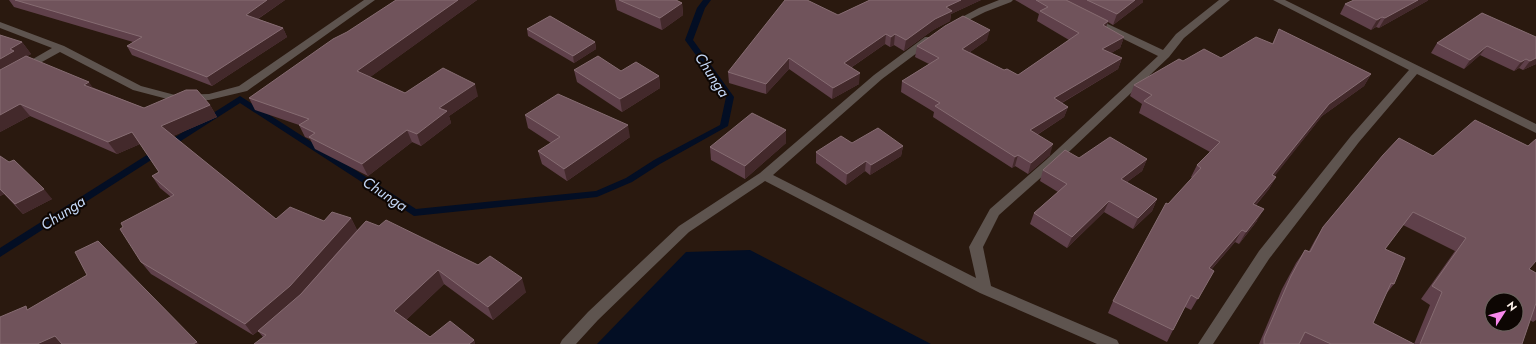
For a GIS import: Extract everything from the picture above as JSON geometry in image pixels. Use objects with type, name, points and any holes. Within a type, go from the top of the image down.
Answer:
[{"type":"street","points":[[0,25],[60,48],[137,88],[175,98],[209,97],[243,89],[370,0]]},
{"type":"street","points":[[567,344],[593,316],[684,229],[764,176],[878,77],[941,31],[982,10],[1008,0]]},
{"type":"street","points":[[985,288],[976,247],[994,212],[1050,163],[1165,55],[1180,36],[1225,0]]},
{"type":"street","points":[[1278,0],[1536,129]]},
{"type":"street","points":[[1086,17],[1165,55]]},
{"type":"street","points":[[0,82],[60,48]]},
{"type":"street","points":[[1205,344],[1264,255],[1355,139],[1416,69]]},
{"type":"street","points":[[764,176],[985,288],[1112,344]]},
{"type":"water","points":[[750,250],[931,344],[597,344],[686,252]]},
{"type":"building","points":[[15,0],[267,0],[246,15],[283,28],[207,77],[127,46],[142,37]]},
{"type":"building","points":[[396,0],[458,0],[357,71],[405,93],[443,68],[475,84],[439,108],[447,111],[417,134],[407,130],[362,164],[309,137],[315,133],[299,125],[309,119],[249,98],[333,39],[347,32]]},
{"type":"building","points":[[619,0],[676,0],[682,3],[660,18]]},
{"type":"building","points":[[785,0],[807,0],[838,15],[870,0],[961,0],[946,7],[952,11],[935,19],[906,40],[895,34],[891,37],[886,34],[844,63],[860,73],[833,88],[789,58],[766,84],[728,72]]},
{"type":"building","points":[[1036,0],[1066,0],[1108,21],[1103,25],[1124,37],[1102,49],[1122,58],[1054,98],[1068,107],[1030,130],[1053,144],[1031,163],[1018,155],[1015,157],[935,106],[940,103],[902,81],[939,58],[917,46],[945,26],[963,16],[990,30],[962,49],[1004,70],[1007,69],[1018,75],[1079,33],[1040,11],[1048,7]]},
{"type":"building","points":[[1087,0],[1135,0],[1117,14]]},
{"type":"building","points":[[1354,0],[1418,0],[1385,18],[1382,17],[1377,20],[1345,4]]},
{"type":"building","points":[[1482,13],[1536,37],[1536,58],[1530,61],[1526,59],[1521,62],[1487,46],[1470,60],[1437,43]]},
{"type":"building","points":[[550,16],[595,42],[573,56],[527,29]]},
{"type":"building","points":[[1279,29],[1371,74],[1329,104],[1272,175],[1276,177],[1253,204],[1264,209],[1246,232],[1242,230],[1209,268],[1214,271],[1198,299],[1191,295],[1173,330],[1113,301],[1166,203],[1168,204],[1201,168],[1197,165],[1220,142],[1144,101],[1152,95],[1134,85],[1179,59],[1183,61],[1204,49],[1221,58],[1256,37],[1273,44]]},
{"type":"building","points":[[0,35],[22,42],[10,49],[14,51],[0,59]]},
{"type":"building","points":[[26,56],[89,82],[84,85],[144,108],[186,90],[197,90],[210,105],[161,126],[276,219],[290,207],[324,221],[332,212],[351,218],[290,286],[245,324],[141,262],[120,229],[123,227],[121,223],[174,195],[152,176],[159,172],[132,132],[108,142],[20,104],[0,115],[0,70]]},
{"type":"building","points":[[598,56],[621,71],[636,62],[659,76],[620,99],[574,70]]},
{"type":"building","points":[[558,94],[628,125],[564,169],[538,151],[560,137],[525,115]]},
{"type":"building","points":[[752,113],[786,130],[745,166],[710,147]]},
{"type":"building","points":[[1475,120],[1528,146],[1536,139],[1536,261],[1529,269],[1536,273],[1536,303],[1522,344],[1420,344],[1442,292],[1432,286],[1466,238],[1413,212],[1385,249],[1405,258],[1394,284],[1391,283],[1373,323],[1414,344],[1331,344],[1305,332],[1299,344],[1264,344],[1264,338],[1291,276],[1305,250],[1310,252],[1323,227],[1399,138],[1433,156]]},
{"type":"building","points":[[878,128],[903,146],[871,165],[866,161],[847,174],[816,152],[841,136],[852,143]]},
{"type":"building","points":[[1110,137],[1147,159],[1121,179],[1157,199],[1138,218],[1109,201],[1072,237],[1034,213],[1067,184],[1043,170],[1065,150],[1079,158]]},
{"type":"building","points":[[0,156],[9,162],[14,160],[44,189],[15,204],[0,189]]},
{"type":"building","points":[[386,220],[478,265],[490,256],[522,278],[488,307],[438,270],[394,311],[430,337],[450,321],[474,340],[469,344],[254,344],[266,335],[258,331],[301,294],[366,221],[379,226]]},
{"type":"building","points":[[98,241],[197,342],[193,344],[62,344],[55,336],[37,344],[0,344],[0,317],[26,306],[27,310],[87,275],[75,252]]},
{"type":"waterway","name":"Chunga","points":[[0,253],[240,99],[414,213],[597,194],[629,180],[657,162],[724,126],[730,97],[689,40],[701,8],[707,0]]}]
